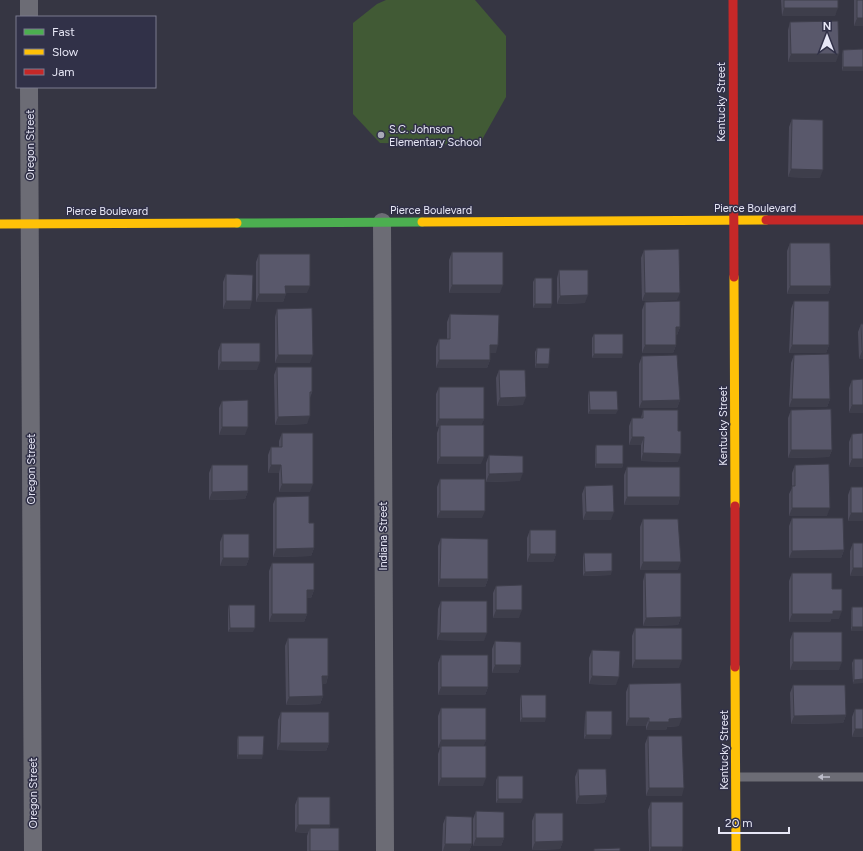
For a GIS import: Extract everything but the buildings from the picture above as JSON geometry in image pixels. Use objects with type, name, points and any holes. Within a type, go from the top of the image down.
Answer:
[{"type":"street","points":[[29,0],[29,16]]},
{"type":"street","name":"Kentucky Street","points":[[733,0],[736,851]]},
{"type":"street","name":"Oregon Street","points":[[29,88],[33,851]]},
{"type":"street","name":"Pierce Boulevard","points":[[0,224],[863,220]]},
{"type":"street","name":"Indiana Street","points":[[382,222],[385,851]]},
{"type":"lane","points":[[736,777],[863,777]]},
{"type":"green space","points":[[386,0],[475,0],[506,36],[506,97],[479,145],[380,143],[353,114],[353,23],[377,4]]},
{"type":"traffic: fast","points":[[237,223],[422,222]]},
{"type":"traffic: slow","points":[[422,222],[766,220]]},
{"type":"traffic: slow","points":[[0,224],[237,223]]},
{"type":"traffic: slow","points":[[734,277],[735,506]]},
{"type":"traffic: slow","points":[[735,667],[736,851]]},
{"type":"traffic: jam","points":[[733,0],[734,277]]},
{"type":"traffic: jam","points":[[766,220],[863,220]]},
{"type":"traffic: jam","points":[[735,506],[735,667]]},
{"type":"place","name":"S.C. Johnson Elementary School","points":[[381,135]]}]
